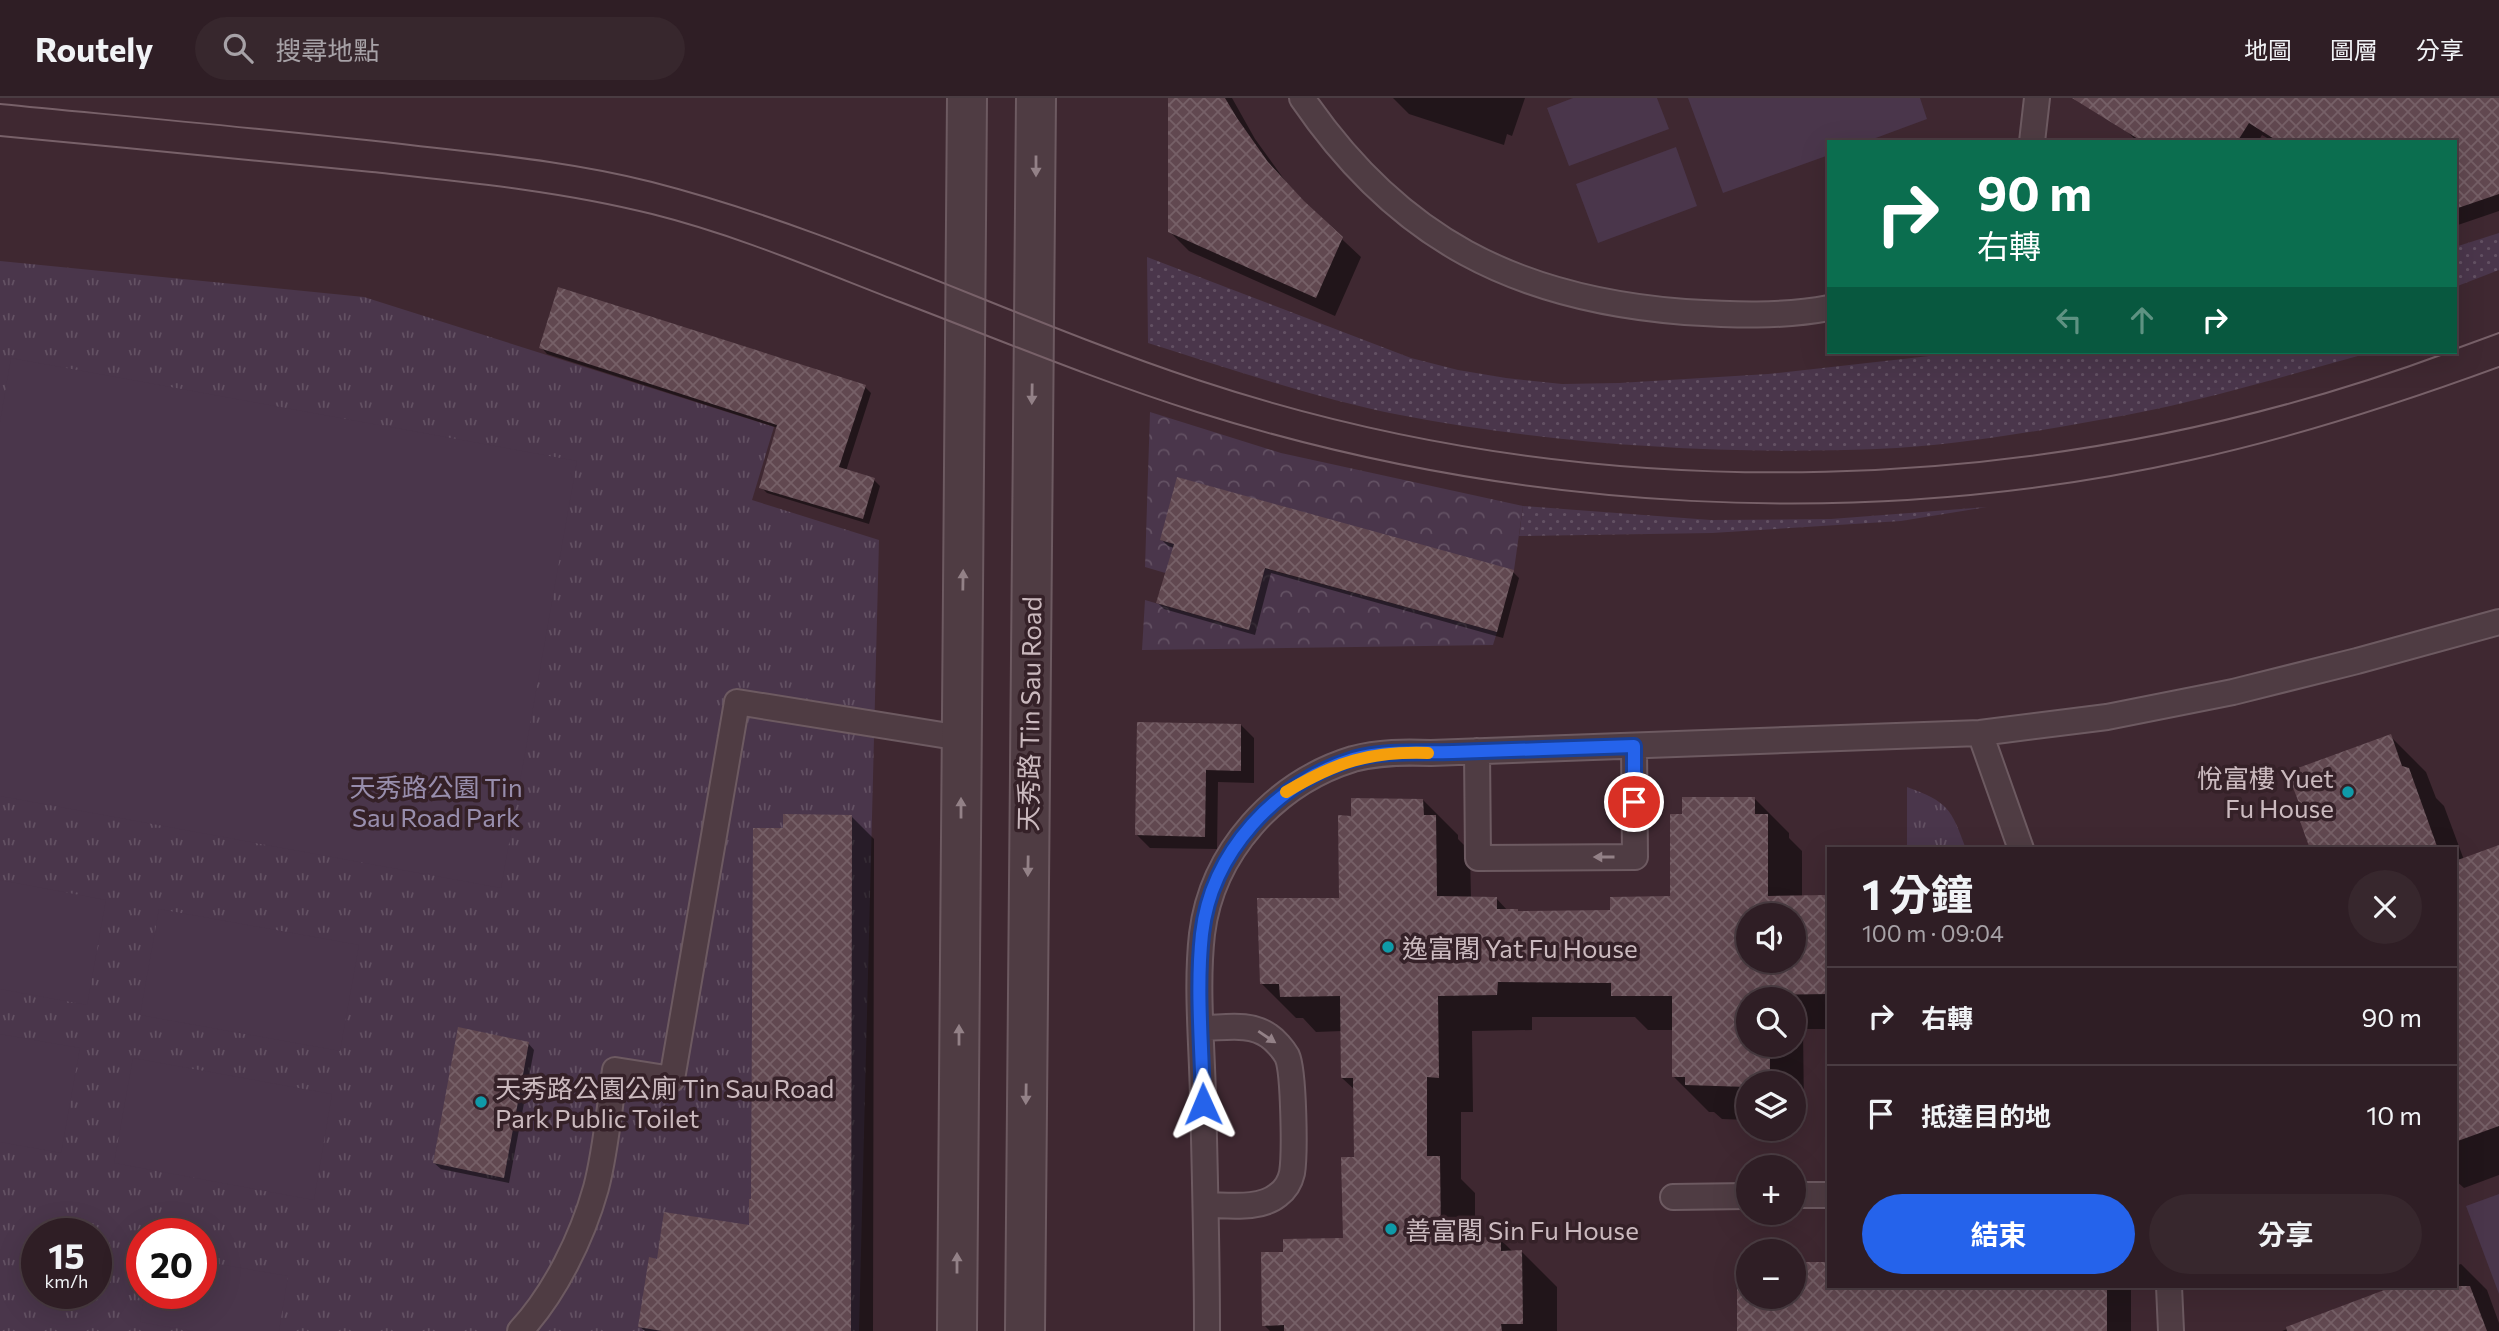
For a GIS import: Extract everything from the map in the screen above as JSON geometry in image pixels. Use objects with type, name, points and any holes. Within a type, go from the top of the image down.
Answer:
[{"type":"street","points":[[957,1331],[967,98]]},
{"type":"street","name":"天秀路 Tin Sau Road","points":[[1025,1331],[1036,98]]},
{"type":"lane","points":[[1302,98],[1326,134],[1365,178],[1402,212],[1486,265],[1531,284],[1590,299],[1650,309],[1747,314],[1827,308]]},
{"type":"lane","points":[[2032,140],[2038,98]]},
{"type":"lane","points":[[1207,1331],[1200,974],[1202,933],[1212,892],[1230,855],[1254,822],[1284,794],[1317,773],[1354,759],[1392,752],[1980,733],[2107,717],[2233,692],[2499,622]]},
{"type":"lane","points":[[520,1331],[553,1285],[577,1239],[596,1188],[615,1070],[671,1079],[737,702],[961,738]]},
{"type":"lane","points":[[1980,733],[2020,847]]},
{"type":"lane","points":[[1477,751],[1478,858],[1635,857],[1634,746]]},
{"type":"lane","points":[[1202,1028],[1247,1027],[1270,1037],[1287,1056],[1292,1118],[1292,1174],[1286,1187],[1265,1203],[1206,1205]]},
{"type":"lane","points":[[1806,1195],[1827,1195]]},
{"type":"lane","points":[[1674,1197],[1736,1196]]},
{"type":"lane","points":[[2169,1288],[2171,1331]]},
{"type":"green space","points":[[1573,98],[1657,98],[1669,129],[1569,166],[1547,108]]},
{"type":"green space","points":[[1688,98],[1920,98],[1927,119],[1870,140],[1827,140],[1827,156],[1723,193]]},
{"type":"green space","points":[[1676,147],[1697,206],[1598,243],[1576,184]]},
{"type":"green space","points":[[2499,233],[2499,270],[2457,286],[2457,246]]},
{"type":"green space","points":[[1147,257],[1411,358],[1458,370],[1562,384],[1768,374],[1947,354],[2365,354],[2200,399],[2044,430],[1961,442],[1877,449],[1758,450],[1578,441],[1400,415],[1305,392],[1148,343]]},
{"type":"green space","name":"天秀路公園 Tin Sau Road Park","points":[[0,261],[364,297],[774,427],[752,500],[879,540],[859,1331],[0,1331]]},
{"type":"green space","points":[[11,358],[577,461],[501,888],[0,796],[0,422]]},
{"type":"green space","points":[[1150,412],[1281,453],[1523,506],[1514,570],[1160,540],[1497,632],[1493,645],[1142,650],[1145,600],[1248,630],[1257,600],[1145,567]]},
{"type":"green space","points":[[1523,506],[1711,520],[1831,519],[1987,507],[1901,521],[1712,533],[1519,536]]},
{"type":"green space","points":[[1907,787],[1931,797],[1946,808],[1952,815],[1965,847],[1907,847]]},
{"type":"green space","points":[[0,880],[106,900],[87,1005],[0,989]]},
{"type":"green space","points":[[159,909],[359,945],[340,1051],[140,1015]]},
{"type":"green space","points":[[0,1034],[80,1048],[61,1153],[0,1142]]},
{"type":"green space","points":[[133,1058],[332,1094],[314,1200],[114,1163]]},
{"type":"green space","points":[[2499,1194],[2499,1294],[2466,1206]]},
{"type":"green space","points":[[217,1264],[288,1276],[279,1331],[193,1331],[140,1322],[142,1309],[217,1309]]},
{"type":"building","points":[[1168,98],[1225,98],[1268,162],[1304,201],[1343,237],[1316,298],[1168,232]]},
{"type":"building","points":[[2072,98],[2499,98],[2499,194],[2457,208],[2457,140],[2276,140],[2249,123],[2238,140],[2140,140]]},
{"type":"building","points":[[558,287],[866,385],[839,467],[875,478],[863,519],[759,488],[777,425],[539,348]]},
{"type":"building","points":[[1177,477],[1514,570],[1497,632],[1265,568],[1249,630],[1156,603],[1174,544],[1160,540]]},
{"type":"building","points":[[1137,722],[1241,724],[1241,771],[1206,770],[1205,837],[1135,835]]},
{"type":"building","name":"悅富樓 Yuet Fu House","points":[[2391,734],[2402,766],[2409,768],[2437,847],[2309,847],[2296,810],[2299,803],[2287,772]]},
{"type":"building","points":[[1682,797],[1755,797],[1755,814],[1768,814],[1768,896],[1827,895],[1827,994],[1806,994],[1806,987],[1736,987],[1736,1057],[1770,1057],[1770,1071],[1736,1071],[1736,1087],[1685,1085],[1685,1077],[1672,1077],[1672,996],[1611,996],[1611,983],[1498,982],[1497,995],[1438,996],[1439,1078],[1427,1077],[1427,1156],[1440,1156],[1441,1238],[1501,1237],[1501,1251],[1522,1250],[1523,1324],[1501,1324],[1502,1331],[1284,1331],[1284,1325],[1262,1326],[1261,1252],[1283,1252],[1283,1239],[1343,1238],[1341,1157],[1354,1157],[1353,1078],[1341,1078],[1340,996],[1280,997],[1279,984],[1260,984],[1257,898],[1339,898],[1338,815],[1351,816],[1351,798],[1423,799],[1424,815],[1436,815],[1437,896],[1497,897],[1497,909],[1518,911],[1610,910],[1610,897],[1670,896],[1670,814],[1682,814]]},
{"type":"building","points":[[783,814],[852,815],[851,1331],[662,1331],[638,1327],[649,1257],[657,1259],[664,1212],[749,1225],[753,828],[783,828]]},
{"type":"building","points":[[2499,845],[2499,1126],[2457,1141],[2457,860]]},
{"type":"building","name":"天秀路公園公廁 Tin Sau Road Park Public Toilet","points":[[458,1027],[529,1042],[504,1178],[433,1163]]},
{"type":"building","points":[[1806,1262],[1827,1262],[1827,1288],[2107,1288],[2107,1331],[1737,1331],[1737,1309],[1806,1309]]},
{"type":"building","points":[[2470,1286],[2487,1331],[2287,1331],[2286,1327],[2390,1288]]},
{"type":"tram line","points":[[0,104],[251,128],[528,159],[652,182],[790,225],[1198,380],[1352,423],[1508,453],[1667,469],[1826,472],[1985,461],[2142,438],[2297,401],[2443,354]]},
{"type":"tram line","points":[[0,136],[513,188],[617,206],[683,222],[745,242],[1083,373],[1197,412],[1318,446],[1441,472],[1565,490],[1691,501],[1817,503],[1943,497],[2067,483],[2191,460],[2269,441],[2385,407],[2499,367]]},
{"type":"tram line","points":[[2457,348],[2499,333]]},
{"type":"slow traffic","points":[[1286,792],[1317,773],[1354,759],[1392,752],[1428,753]]},
{"type":"place","name":"悅富樓 Yuet Fu House","points":[[2348,792]]},
{"type":"place","name":"逸富閣 Yat Fu House","points":[[1388,947]]},
{"type":"place","name":"天秀路公園公廁 Tin Sau Road Park Public Toilet","points":[[481,1102]]},
{"type":"place","name":"善富閣 Sin Fu House","points":[[1391,1229]]},
{"type":"route","points":[[1203,1104],[1200,974],[1202,933],[1212,892],[1230,855],[1254,822],[1284,794],[1317,773],[1354,759],[1392,752],[1634,746],[1634,802]]}]
